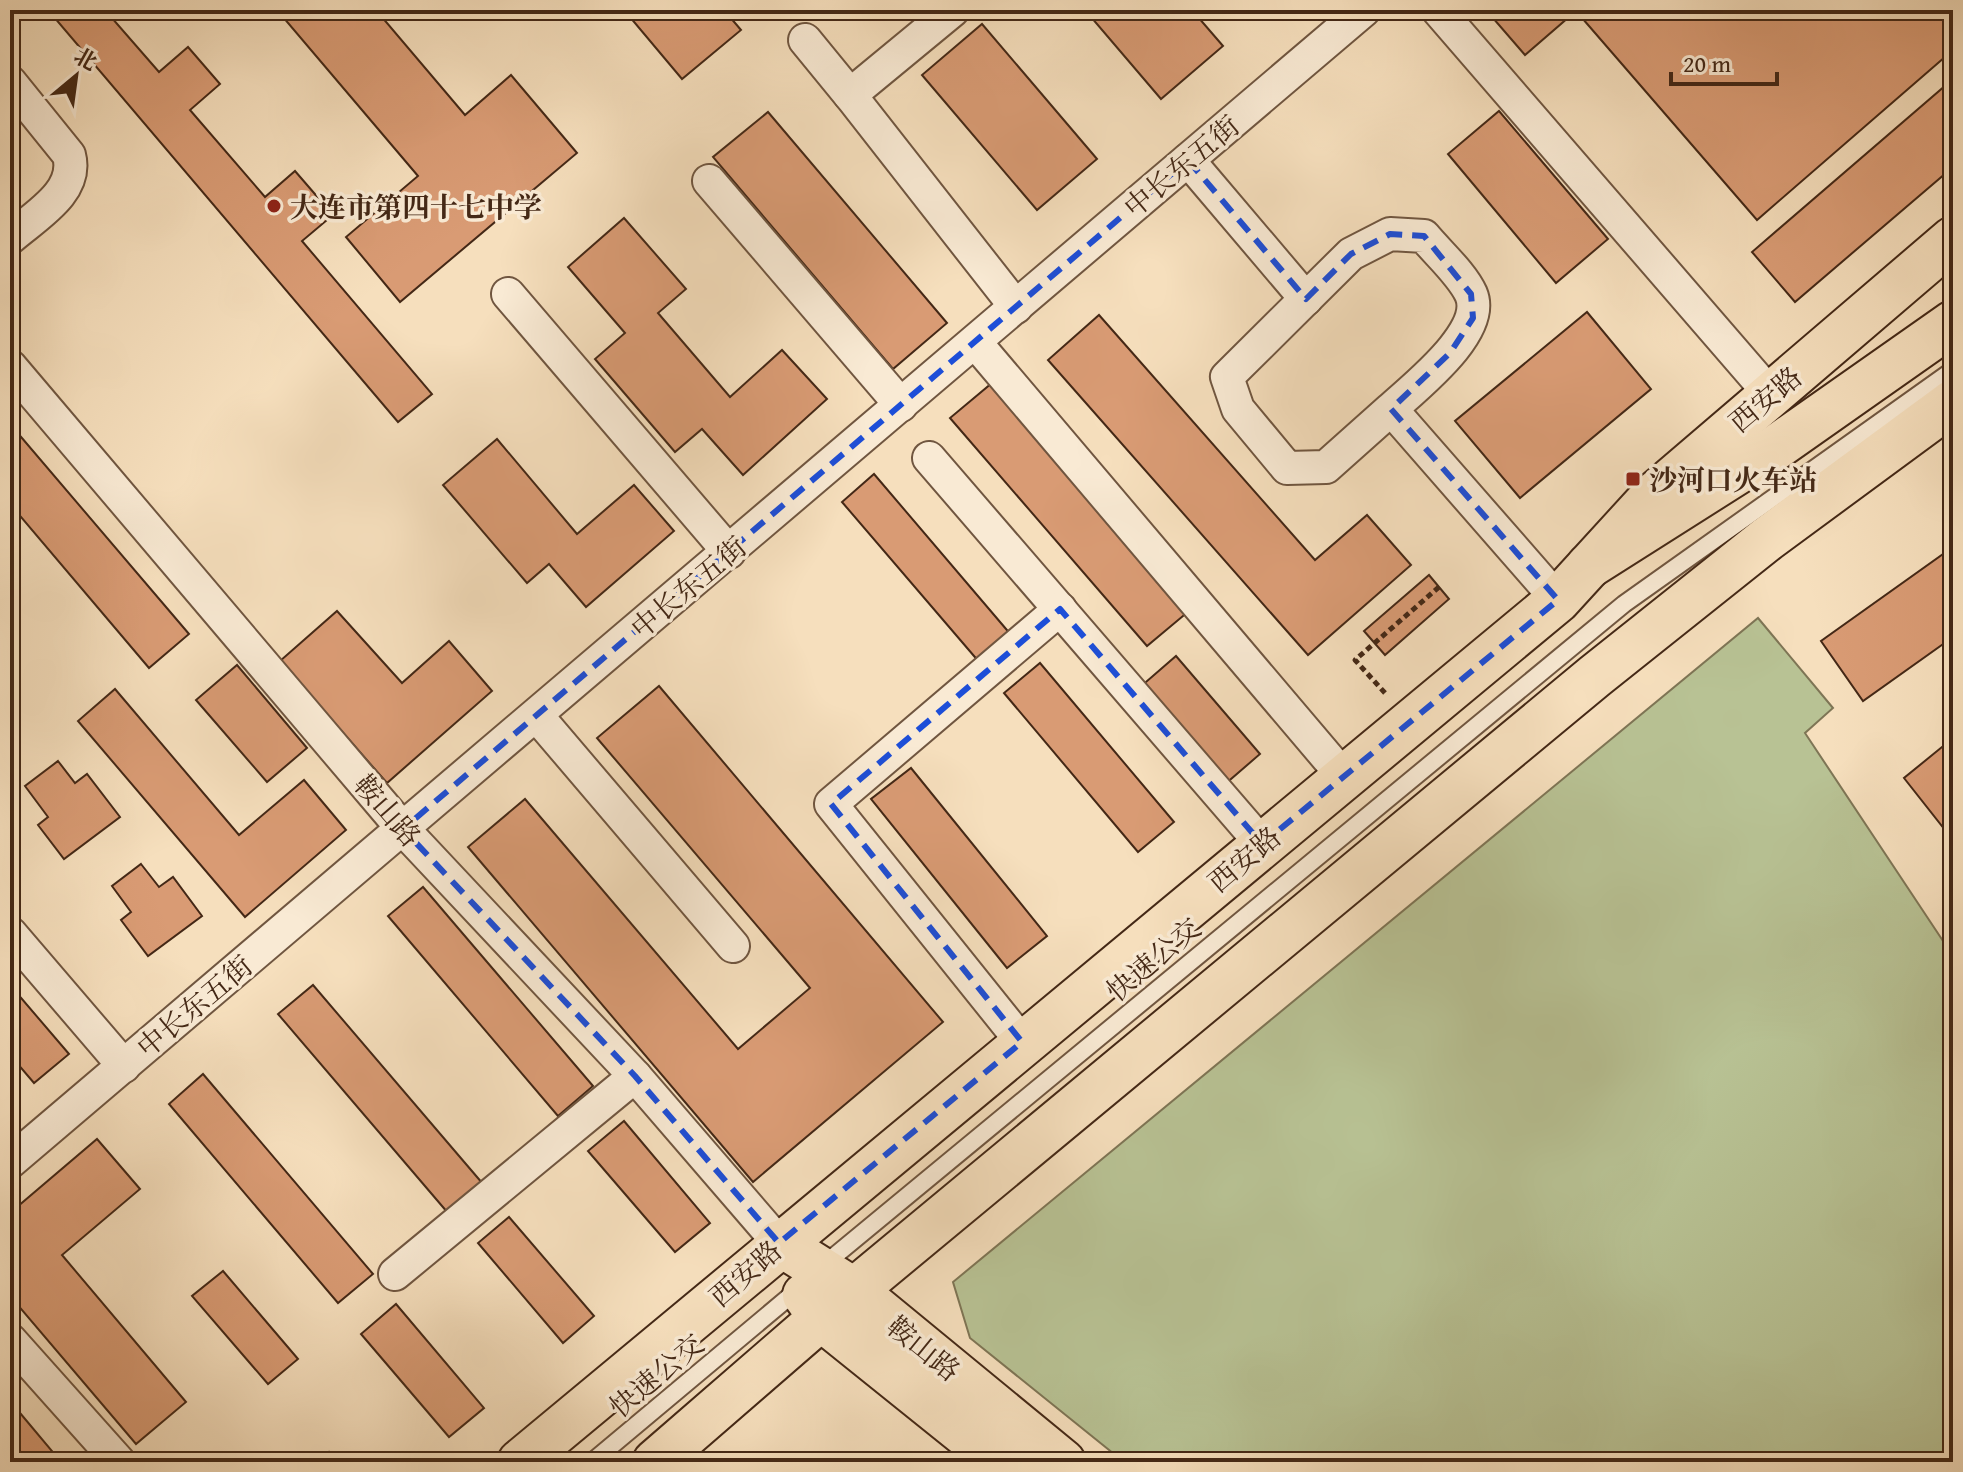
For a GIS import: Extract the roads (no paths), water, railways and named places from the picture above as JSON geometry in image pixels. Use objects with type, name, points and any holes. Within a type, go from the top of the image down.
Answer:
[{"type":"main road","name":"西安路","points":[[520,1462],[779,1243],[1558,600],[1654,495],[1953,239]]},
{"type":"main road","points":[[1589,566],[1775,448],[1953,323]]},
{"type":"main road","points":[[655,1462],[824,1291],[1767,539],[1953,402]]},
{"type":"main road","name":"鞍山路","points":[[779,1243],[824,1291],[1000,1462]]},
{"type":"main road","name":"鞍山路","points":[[824,1291],[1063,1462]]},
{"type":"street","points":[[850,95],[953,10]]},
{"type":"street","name":"中长东五街","points":[[10,1162],[1364,10]]},
{"type":"street","points":[[1438,10],[1771,395]]},
{"type":"street","points":[[805,40],[1016,307]]},
{"type":"street","points":[[10,82],[69,155],[72,169],[69,185],[10,238]]},
{"type":"street","points":[[1188,160],[1306,299]]},
{"type":"street","points":[[709,181],[901,405]]},
{"type":"street","points":[[1390,234],[1424,236],[1471,294],[1473,318],[1450,353],[1391,409],[1326,467],[1287,468],[1238,409],[1227,377],[1351,254],[1390,234]]},
{"type":"street","points":[[508,294],[729,552]]},
{"type":"street","points":[[975,342],[1344,777]]},
{"type":"street","name":"鞍山路","points":[[10,366],[403,829],[635,1076],[779,1243]]},
{"type":"street","points":[[1391,409],[1558,600]]},
{"type":"street","points":[[929,458],[1262,844]]},
{"type":"street","points":[[1022,1042],[831,804],[1060,609]]},
{"type":"street","points":[[537,716],[733,946]]},
{"type":"street","points":[[10,933],[124,1066]]},
{"type":"street","points":[[395,1274],[635,1076]]},
{"type":"street","points":[[10,1340],[119,1462]]},
{"type":"lane","name":"快速公交","points":[[592,1462],[824,1291],[1624,604],[1953,370]]},
{"type":"place","name":"大连市第四十七中学","points":[[274,206]]},
{"type":"place","name":"沙河口火车站","points":[[1633,479]]}]
